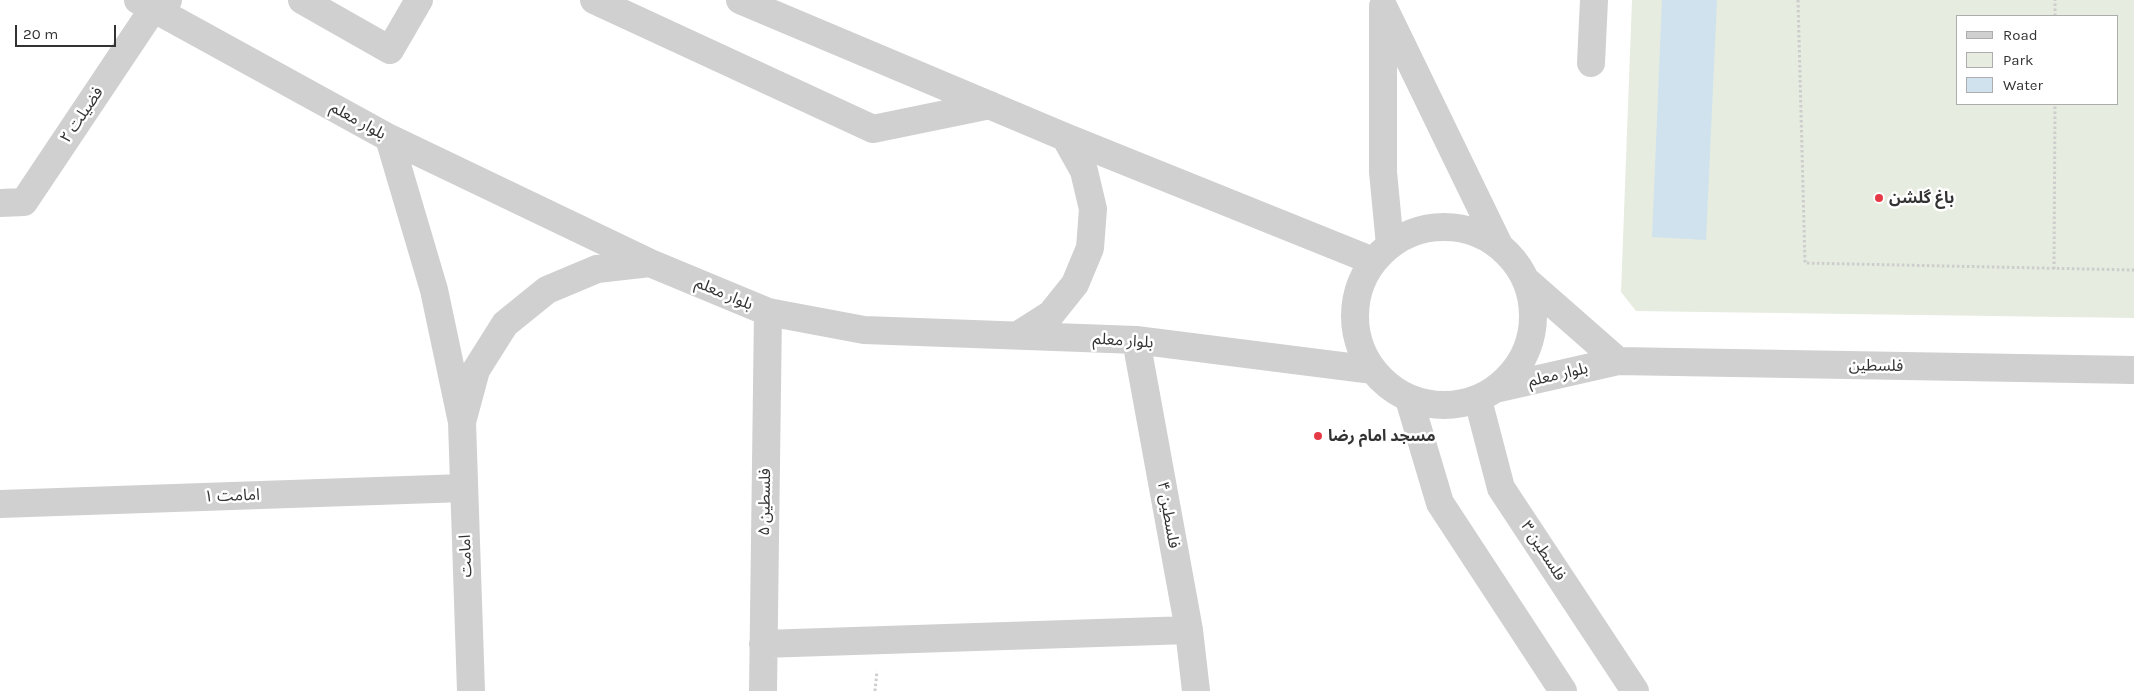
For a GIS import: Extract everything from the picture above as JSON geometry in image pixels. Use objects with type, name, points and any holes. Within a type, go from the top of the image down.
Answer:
[{"type":"street","points":[[302,0],[390,50],[419,0]]},
{"type":"street","points":[[594,0],[873,129],[990,105]]},
{"type":"street","points":[[1591,63],[1594,0]]},
{"type":"street","points":[[745,1],[1065,137],[1381,253]]},
{"type":"street","name":"بلوار معلم","points":[[153,3],[389,138],[650,263],[768,312],[864,330],[1136,340],[1373,370]]},
{"type":"street","name":"فضیلت ۲","points":[[0,202],[24,202],[153,3]]},
{"type":"street","points":[[1383,3],[1499,245]]},
{"type":"street","points":[[1381,253],[1384,172],[1383,3]]},
{"type":"street","points":[[1018,335],[1050,314],[1075,284],[1090,248],[1093,209],[1084,171],[1065,137]]},
{"type":"street","points":[[389,138],[434,290],[462,422]]},
{"type":"street","points":[[1433,227],[1456,227],[1479,234],[1499,245],[1516,262],[1528,282],[1534,305],[1533,329],[1527,351],[1515,372],[1488,394],[1456,405],[1440,405],[1409,399],[1389,387],[1373,370],[1361,350],[1355,327],[1355,304],[1361,281],[1381,253],[1410,233],[1433,227]]},
{"type":"street","points":[[462,422],[476,370],[506,324],[547,290],[555,286],[597,269],[650,263]]},
{"type":"street","points":[[1528,282],[1618,361]]},
{"type":"street","name":"فلسطین ۵","points":[[762,691],[768,312]]},
{"type":"street","name":"فلسطین ۴","points":[[1136,340],[1189,630],[1196,691]]},
{"type":"street","name":"بلوار معلم","points":[[1488,394],[1618,361]]},
{"type":"street","name":"فلسطین","points":[[1618,361],[2134,370]]},
{"type":"street","name":"فلسطین ۳","points":[[1488,394],[1501,488],[1635,691]]},
{"type":"street","points":[[1409,399],[1440,503],[1563,691]]},
{"type":"street","name":"امامت","points":[[462,422],[471,691]]},
{"type":"street","name":"امامت ۱","points":[[0,504],[464,488]]},
{"type":"street","points":[[763,644],[1189,630]]},
{"type":"path","points":[[1798,0],[1805,263],[2134,270]]},
{"type":"path","points":[[2055,0],[2055,15]]},
{"type":"path","points":[[2054,269],[2055,105]]},
{"type":"green space","name":"باغ گلشن","points":[[1632,0],[2134,0],[2134,318],[1636,311],[1621,292]]},
{"type":"water","points":[[1662,0],[1717,0],[1706,240],[1652,237]]},
{"type":"place","name":"باغ گلشن","points":[[1879,198]]},
{"type":"place","name":"مسجد امام رضا","points":[[1318,436]]}]
